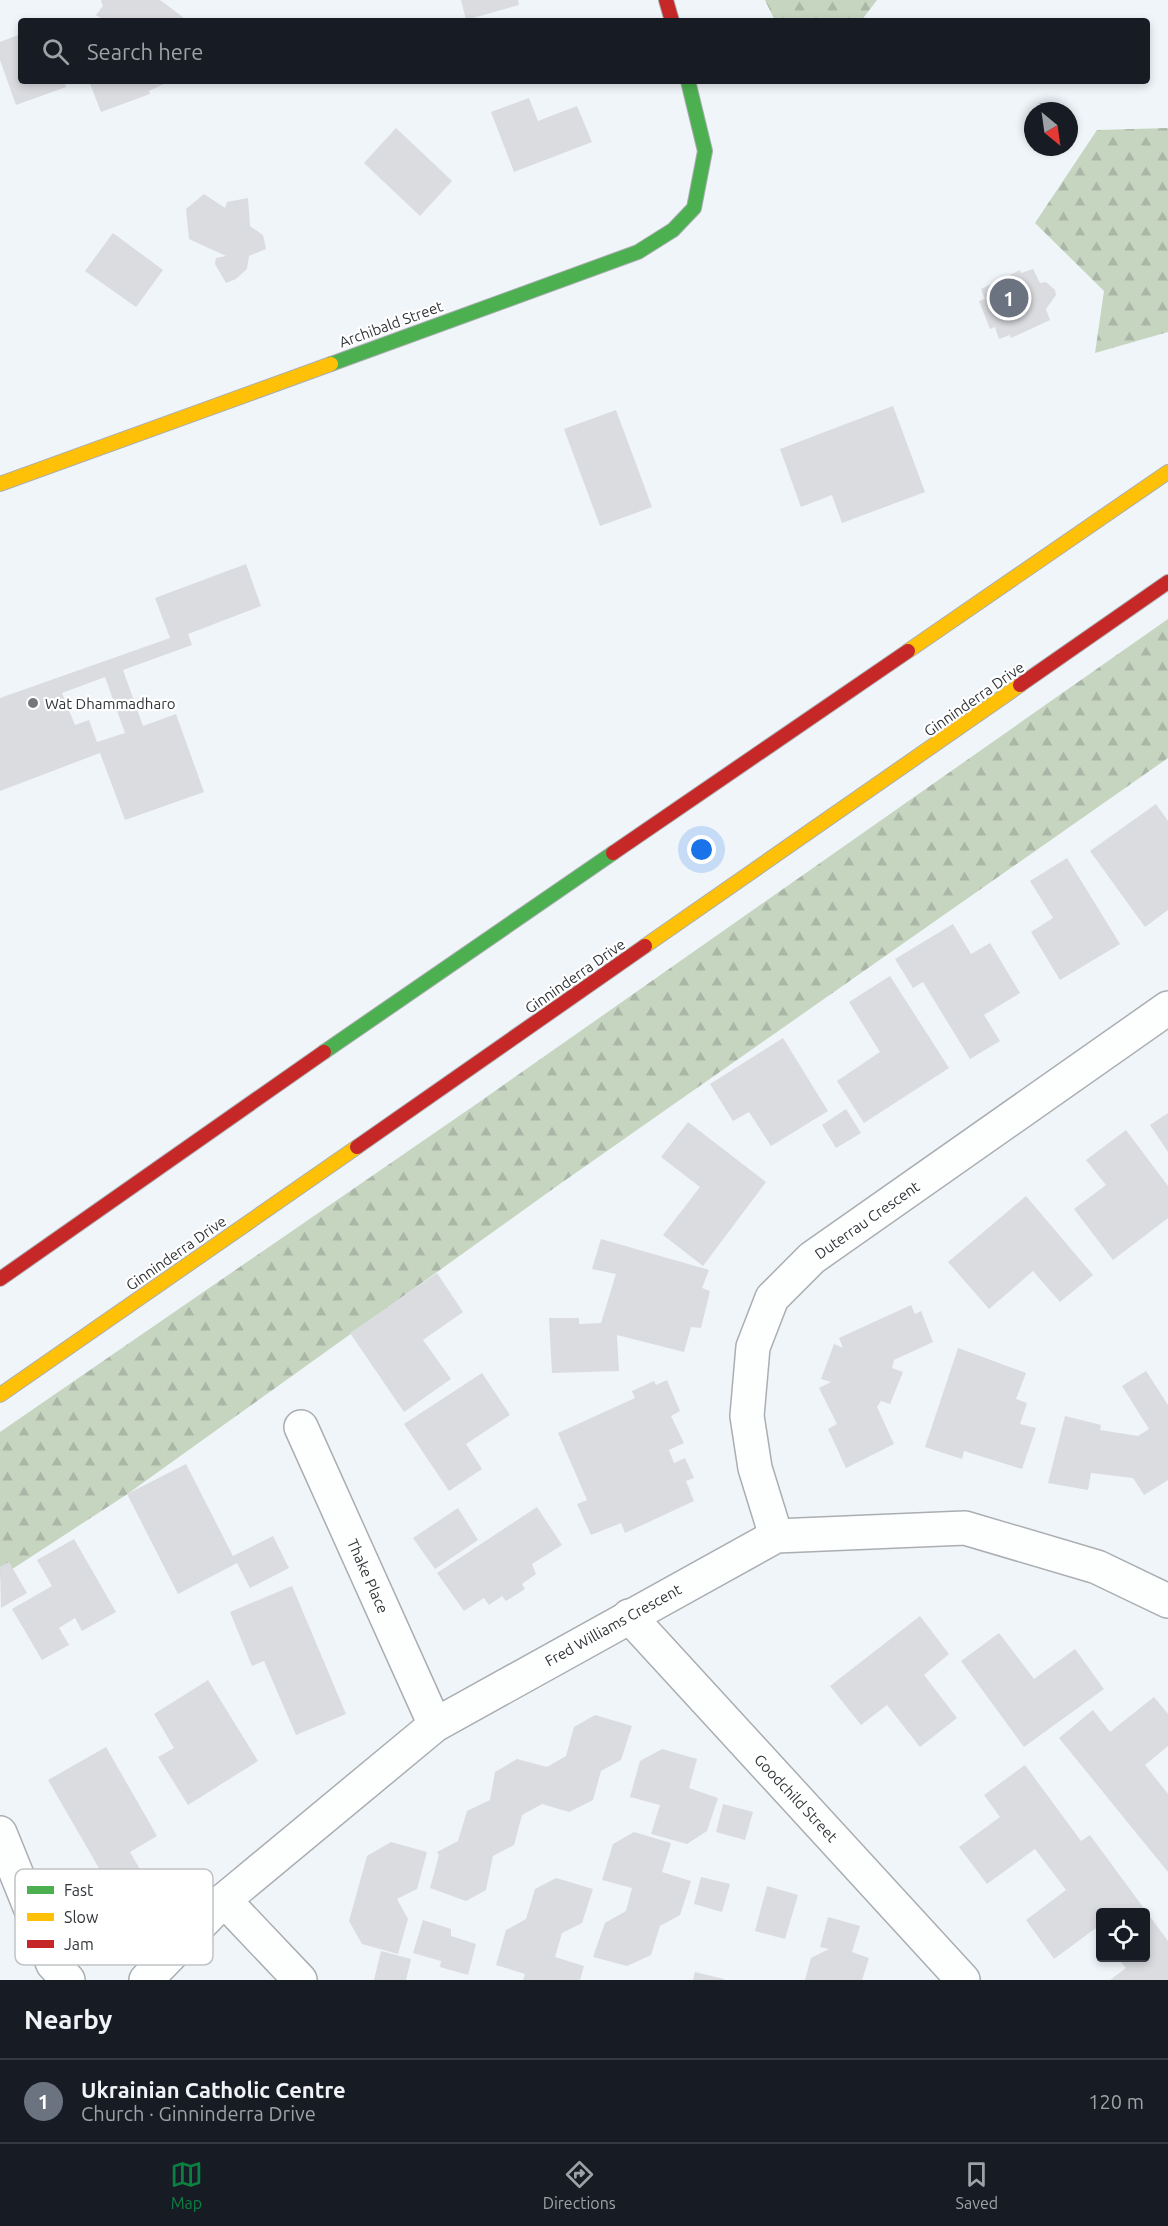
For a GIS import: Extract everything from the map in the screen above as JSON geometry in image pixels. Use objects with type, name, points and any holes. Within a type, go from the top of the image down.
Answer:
[{"type":"main road","points":[[666,0],[671,18]]},
{"type":"main road","name":"Archibald Street","points":[[0,484],[638,252],[673,230],[694,208],[705,151],[689,84]]},
{"type":"main road","points":[[0,1279],[282,1080],[1168,472]]},
{"type":"main road","name":"Ginninderra Drive","points":[[0,1395],[1168,582]]},
{"type":"street","name":"Duterrau Crescent","points":[[776,1536],[755,1468],[747,1416],[753,1347],[772,1298],[812,1258],[1168,1008]]},
{"type":"street","name":"Thake Place","points":[[301,1427],[435,1725]]},
{"type":"street","name":"Fred Williams Crescent","points":[[213,1911],[435,1725],[776,1536],[964,1528],[1097,1567],[1168,1601]]},
{"type":"street","name":"Goodchild Street","points":[[629,1616],[963,1980]]},
{"type":"street","points":[[0,1833],[15,1870]]},
{"type":"street","points":[[224,1900],[300,1980]]},
{"type":"street","points":[[54,1965],[68,1980]]},
{"type":"street","name":"Fred Williams Crescent","points":[[146,1980],[161,1965]]},
{"type":"green space","points":[[765,0],[877,0],[863,18],[774,18]]},
{"type":"green space","points":[[1168,128],[1168,332],[1095,353],[1104,291],[1035,223],[1097,130]]},
{"type":"green space","points":[[1168,619],[1168,758],[557,1186],[126,1495],[0,1577],[0,1432],[475,1105]]},
{"type":"building","points":[[101,0],[160,0],[184,18],[100,18],[96,15],[103,6]]},
{"type":"building","points":[[461,0],[518,0],[519,5],[466,18]]},
{"type":"building","points":[[18,35],[18,84],[65,84],[66,87],[16,105],[0,60],[0,42]]},
{"type":"building","points":[[90,84],[164,84],[149,91],[150,94],[101,112]]},
{"type":"building","points":[[529,98],[538,121],[577,106],[592,142],[514,172],[491,112]]},
{"type":"building","points":[[396,128],[452,181],[420,216],[364,163]]},
{"type":"building","points":[[204,194],[225,208],[227,202],[248,198],[250,226],[263,235],[266,249],[249,256],[247,269],[236,279],[226,283],[215,264],[216,258],[226,256],[189,239],[186,209]]},
{"type":"building","points":[[113,233],[163,270],[136,307],[85,271]]},
{"type":"building","points":[[1033,269],[1040,283],[1046,282],[1055,290],[1056,295],[1046,309],[1050,320],[1011,338],[1010,335],[999,339],[995,327],[990,329],[979,301],[985,299],[981,289],[1020,270],[1021,273]]},
{"type":"building","points":[[893,406],[925,492],[842,523],[832,495],[801,507],[780,449]]},
{"type":"building","points":[[616,410],[652,507],[600,526],[564,429]]},
{"type":"building","points":[[246,564],[261,606],[188,634],[192,645],[123,670],[143,726],[176,714],[204,792],[125,820],[100,753],[0,791],[0,698],[170,638],[155,598]],"holes":[[[105,677],[125,733],[97,742],[89,720],[75,725],[62,693]]]},
{"type":"building","points":[[1156,804],[1168,821],[1168,910],[1145,927],[1090,851]]},
{"type":"building","points":[[1067,858],[1120,944],[1060,980],[1031,932],[1053,918],[1030,881]]},
{"type":"building","points":[[953,924],[971,954],[990,943],[1020,993],[984,1015],[1000,1041],[970,1059],[923,982],[913,988],[895,959]]},
{"type":"building","points":[[890,976],[949,1068],[864,1123],[837,1081],[880,1052],[849,1002]]},
{"type":"building","points":[[783,1038],[828,1111],[771,1146],[749,1112],[733,1121],[710,1084]]},
{"type":"building","points":[[846,1109],[861,1133],[836,1148],[822,1125]]},
{"type":"building","points":[[1168,1113],[1168,1152],[1150,1125]]},
{"type":"building","points":[[688,1122],[766,1182],[703,1266],[663,1235],[700,1187],[661,1157]]},
{"type":"building","points":[[1126,1130],[1168,1186],[1168,1218],[1113,1260],[1074,1209],[1106,1185],[1086,1160]]},
{"type":"building","points":[[1026,1196],[1093,1275],[1060,1302],[1033,1271],[989,1309],[948,1262]]},
{"type":"building","points":[[601,1239],[709,1270],[702,1288],[710,1291],[701,1328],[691,1327],[684,1352],[617,1335],[619,1371],[552,1373],[549,1318],[579,1318],[579,1324],[601,1323],[616,1274],[592,1269]]},
{"type":"building","points":[[437,1273],[463,1312],[423,1340],[451,1379],[404,1412],[350,1333]]},
{"type":"building","points":[[911,1305],[915,1314],[921,1311],[933,1342],[894,1360],[892,1368],[903,1372],[890,1404],[881,1401],[877,1407],[894,1444],[846,1468],[828,1429],[837,1424],[819,1388],[831,1382],[821,1379],[834,1344],[843,1348],[839,1338]]},
{"type":"building","points":[[958,1348],[1026,1373],[1016,1399],[1027,1403],[1020,1424],[1036,1428],[1022,1469],[964,1451],[962,1459],[925,1447]]},
{"type":"building","points":[[1146,1371],[1168,1405],[1168,1480],[1144,1495],[1133,1478],[1091,1473],[1088,1490],[1048,1483],[1065,1416],[1101,1425],[1100,1430],[1138,1436],[1149,1429],[1122,1386]]},
{"type":"building","points":[[482,1373],[510,1415],[466,1444],[482,1469],[449,1491],[404,1424]]},
{"type":"building","points":[[667,1380],[680,1411],[671,1416],[684,1443],[669,1450],[674,1463],[685,1458],[694,1478],[686,1481],[694,1501],[625,1533],[621,1523],[591,1535],[577,1504],[587,1500],[558,1433],[635,1398],[632,1391],[654,1381],[656,1385]]},
{"type":"building","points":[[186,1464],[233,1556],[273,1536],[289,1568],[250,1588],[237,1563],[178,1594],[127,1494]]},
{"type":"building","points":[[537,1507],[562,1545],[532,1564],[536,1574],[522,1584],[525,1589],[506,1601],[502,1596],[489,1605],[484,1598],[464,1611],[437,1573]]},
{"type":"building","points":[[458,1508],[478,1540],[435,1569],[413,1538]]},
{"type":"building","points":[[74,1539],[116,1612],[82,1631],[75,1618],[59,1628],[69,1645],[42,1660],[12,1609],[52,1586],[37,1560]]},
{"type":"building","points":[[9,1562],[27,1593],[1,1608],[0,1567]]},
{"type":"building","points":[[292,1586],[346,1714],[296,1735],[264,1661],[252,1666],[230,1612]]},
{"type":"building","points":[[920,1616],[949,1654],[924,1675],[957,1718],[920,1747],[887,1705],[861,1725],[830,1686]]},
{"type":"building","points":[[999,1633],[1034,1679],[1075,1649],[1104,1689],[1024,1747],[961,1661]]},
{"type":"building","points":[[208,1680],[258,1761],[188,1805],[158,1757],[174,1748],[154,1714]]},
{"type":"building","points":[[1154,1697],[1168,1714],[1168,1746],[1145,1765],[1168,1794],[1168,1872],[1059,1738],[1093,1710],[1110,1732]]},
{"type":"building","points":[[595,1715],[632,1726],[621,1760],[601,1771],[593,1800],[569,1812],[542,1804],[522,1815],[514,1845],[493,1856],[486,1890],[466,1901],[430,1888],[439,1855],[437,1852],[458,1841],[467,1811],[490,1800],[495,1772],[517,1759],[547,1767],[566,1756],[574,1727]]},
{"type":"building","points":[[106,1747],[157,1836],[130,1852],[140,1869],[99,1869],[48,1780]]},
{"type":"building","points":[[662,1749],[697,1759],[689,1788],[718,1798],[707,1831],[687,1844],[651,1834],[660,1805],[630,1797],[640,1761]]},
{"type":"building","points":[[1025,1765],[1081,1841],[1090,1835],[1144,1908],[1096,1908],[1096,1928],[1054,1959],[1026,1920],[1066,1890],[1035,1849],[987,1884],[959,1847],[1000,1817],[984,1795]]},
{"type":"building","points":[[723,1804],[753,1812],[745,1840],[716,1832]]},
{"type":"building","points":[[634,1832],[671,1843],[662,1872],[691,1881],[680,1915],[660,1926],[651,1955],[627,1966],[593,1957],[605,1923],[626,1911],[632,1888],[602,1880],[613,1844]]},
{"type":"building","points":[[391,1842],[427,1852],[417,1889],[397,1899],[408,1919],[398,1954],[362,1944],[349,1921],[367,1856]]},
{"type":"building","points":[[701,1877],[730,1884],[722,1912],[694,1904]]},
{"type":"building","points":[[556,1878],[593,1889],[582,1923],[562,1933],[555,1957],[584,1966],[580,1980],[523,1980],[525,1974],[496,1965],[506,1930],[526,1919],[535,1889]]},
{"type":"building","points":[[767,1886],[798,1895],[785,1939],[755,1931]]},
{"type":"building","points":[[828,1917],[860,1926],[852,1952],[869,1958],[862,1980],[805,1980],[811,1958],[829,1949],[820,1947]]},
{"type":"building","points":[[1150,1917],[1168,1941],[1168,1980],[1110,1980],[1126,1968],[1121,1962],[1150,1962]]},
{"type":"building","points":[[423,1920],[451,1929],[451,1936],[476,1944],[468,1975],[440,1967],[441,1961],[413,1953]]},
{"type":"building","points":[[381,1951],[411,1959],[406,1980],[374,1980]]},
{"type":"building","points":[[695,1972],[724,1979],[724,1980],[693,1980]]},
{"type":"traffic: fast","points":[[331,364],[638,252],[673,230],[694,208],[705,151],[689,84]]},
{"type":"traffic: fast","points":[[324,1052],[613,853]]},
{"type":"traffic: slow","points":[[0,484],[331,364]]},
{"type":"traffic: slow","points":[[908,651],[1168,472]]},
{"type":"traffic: slow","points":[[645,946],[1020,685]]},
{"type":"traffic: slow","points":[[0,1395],[357,1147]]},
{"type":"traffic: jam","points":[[666,0],[671,18]]},
{"type":"traffic: jam","points":[[1020,685],[1168,582]]},
{"type":"traffic: jam","points":[[613,853],[908,651]]},
{"type":"traffic: jam","points":[[357,1147],[645,946]]},
{"type":"traffic: jam","points":[[0,1279],[324,1052]]},
{"type":"place","name":"Ukrainian Catholic Centre","points":[[1009,298]]},
{"type":"place","name":"Wat Dhammadharo","points":[[33,703]]}]
